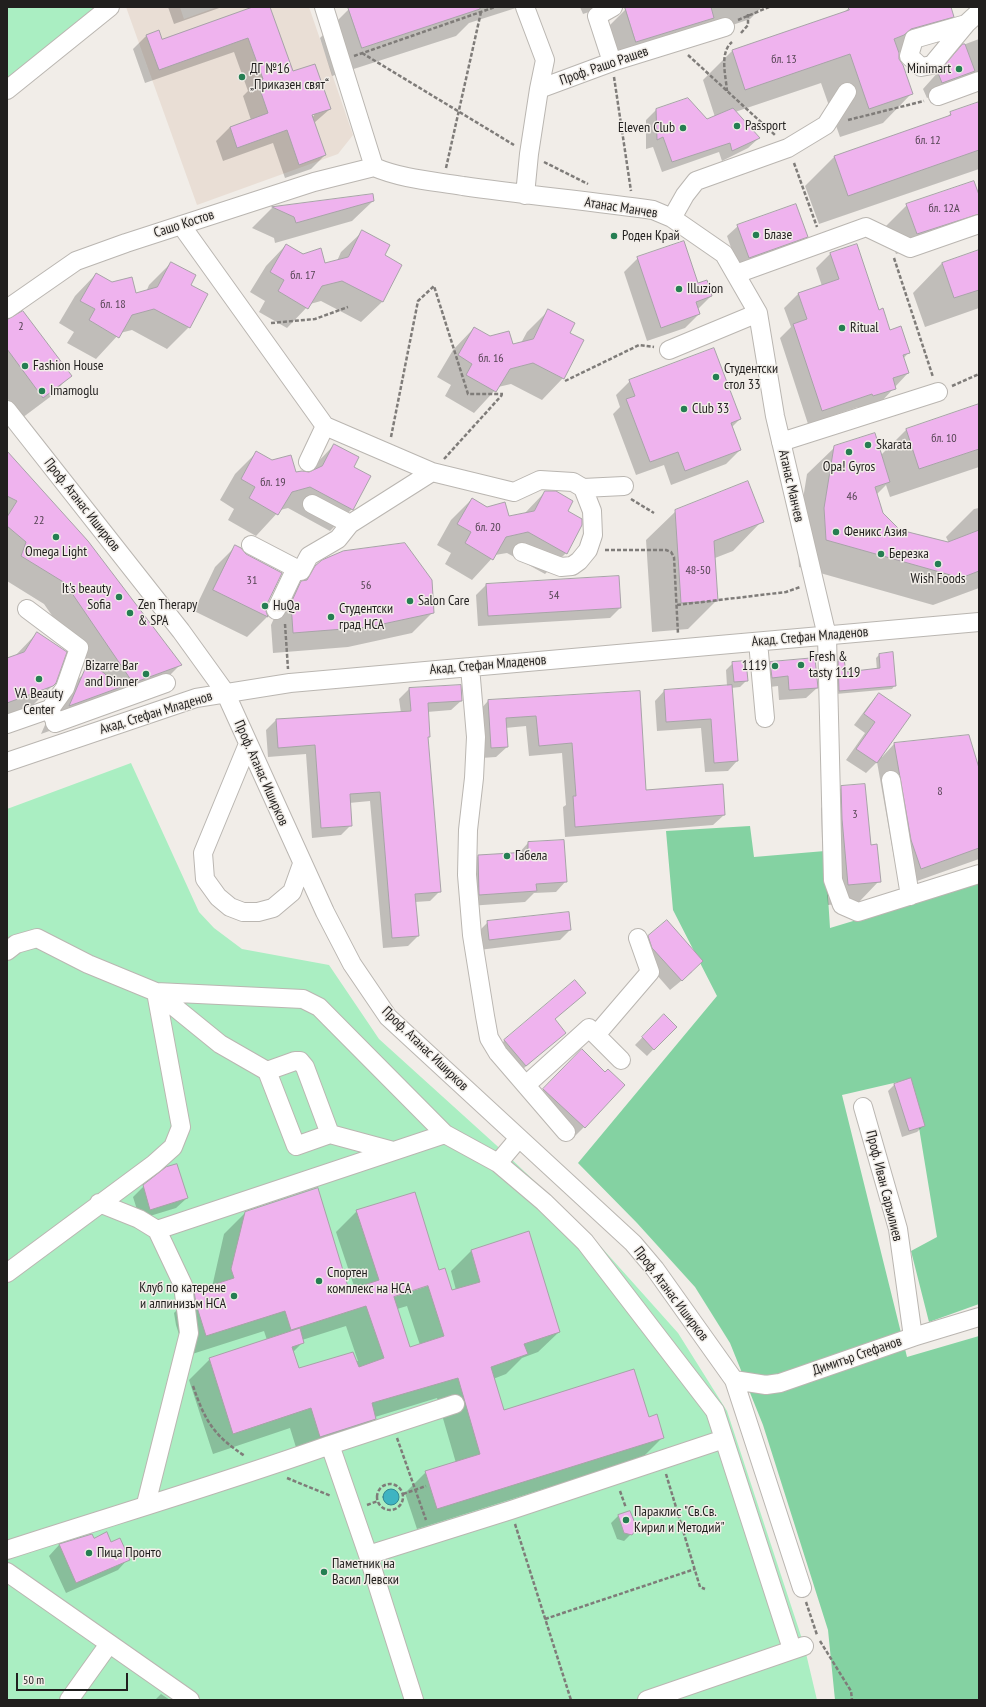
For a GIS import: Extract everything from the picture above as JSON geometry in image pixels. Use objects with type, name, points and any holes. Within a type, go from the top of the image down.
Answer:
[{"type":"street","points":[[7,90],[110,7]]},
{"type":"street","points":[[324,7],[374,167]]},
{"type":"street","points":[[525,7],[545,60],[539,88],[529,154],[525,195]]},
{"type":"street","points":[[612,62],[597,16],[613,7]]},
{"type":"street","name":"Проф. Рашо Рашев","points":[[539,88],[612,62],[675,43],[733,34]]},
{"type":"street","points":[[938,96],[979,81]]},
{"type":"street","points":[[672,218],[685,195],[696,181],[788,148],[826,125],[847,92]]},
{"type":"street","name":"Атанас Манчев","points":[[374,167],[392,175],[442,183],[525,195],[653,210],[672,218],[724,254],[758,313],[781,442],[827,636],[833,880],[842,905],[858,912],[910,896]]},
{"type":"street","name":"Сашо Костов","points":[[7,309],[76,261],[314,182],[374,167]]},
{"type":"street","points":[[736,274],[866,227],[910,248],[979,224]]},
{"type":"street","points":[[181,225],[325,426],[432,472],[514,492],[540,480],[573,482],[583,488],[624,486]]},
{"type":"street","points":[[669,350],[758,313]]},
{"type":"street","points":[[781,442],[938,392]]},
{"type":"street","name":"Проф. Атанас Иширков","points":[[7,410],[181,631],[225,692],[302,864],[352,964],[388,1017],[642,1253],[734,1380],[802,1588]]},
{"type":"street","points":[[308,462],[325,426]]},
{"type":"street","points":[[251,545],[301,571],[309,556],[338,539],[350,524],[432,472]]},
{"type":"street","points":[[522,552],[561,567],[572,566],[580,561],[588,550],[593,535],[592,511],[583,488]]},
{"type":"street","points":[[312,504],[350,524]]},
{"type":"street","points":[[280,615],[296,568]]},
{"type":"street","points":[[27,609],[79,648],[65,688],[53,716],[64,743]]},
{"type":"street","name":"Акад. Стефан Младенов","points":[[7,762],[196,698],[225,692],[290,683],[979,622]]},
{"type":"street","points":[[758,642],[765,718]]},
{"type":"street","points":[[470,667],[476,737],[474,778],[468,830],[467,875],[472,935],[489,1038],[498,1053],[566,1132]]},
{"type":"street","points":[[7,724],[53,716],[166,683]]},
{"type":"street","points":[[248,744],[203,853],[205,879],[218,897],[230,907],[243,912],[258,912],[273,908],[288,896],[297,881],[302,864]]},
{"type":"street","points":[[891,780],[910,896],[979,874]]},
{"type":"street","points":[[7,951],[16,944],[37,938],[88,964],[156,992],[220,1044],[267,1071],[296,1146],[330,1134],[393,1151]]},
{"type":"street","points":[[596,1035],[650,972],[638,938]]},
{"type":"street","points":[[156,992],[303,999],[319,1007],[445,1134],[498,1163],[544,1202],[585,1242],[715,1411],[798,1647],[647,1700]]},
{"type":"street","points":[[7,1273],[99,1203],[154,1164],[173,1147],[180,1127],[156,992]]},
{"type":"street","points":[[526,1085],[589,1028],[621,1060]]},
{"type":"street","points":[[267,1071],[295,1061],[300,1061],[305,1067],[330,1134]]},
{"type":"street","name":"Проф. Иван Саръилиев","points":[[863,1107],[898,1229],[913,1337]]},
{"type":"street","points":[[157,1230],[445,1134]]},
{"type":"street","points":[[498,1163],[519,1138]]},
{"type":"street","points":[[99,1203],[139,1219],[157,1230],[183,1285],[189,1333],[146,1504]]},
{"type":"street","name":"Димитър Стефанов","points":[[734,1380],[766,1385],[780,1383],[913,1337],[979,1317]]},
{"type":"street","points":[[7,1550],[146,1504],[265,1468],[455,1404]]},
{"type":"street","points":[[368,1555],[510,1510],[724,1439]]},
{"type":"street","points":[[330,1445],[368,1555],[414,1700]]},
{"type":"street","points":[[7,1572],[190,1700]]},
{"type":"street","points":[[69,1700],[109,1644]]},
{"type":"path","points":[[341,60],[495,7]]},
{"type":"path","points":[[728,92],[724,60],[733,34],[748,14],[769,7]]},
{"type":"path","points":[[442,183],[481,12]]},
{"type":"path","points":[[733,34],[748,25],[748,14]]},
{"type":"path","points":[[675,43],[788,148]]},
{"type":"path","points":[[362,53],[459,111]]},
{"type":"path","points":[[612,62],[634,208]]},
{"type":"path","points":[[826,125],[915,104]]},
{"type":"path","points":[[799,178],[823,242]]},
{"type":"path","points":[[888,238],[938,392],[979,374]]},
{"type":"path","points":[[388,453],[418,301],[434,286],[468,394],[503,394],[432,472]]},
{"type":"path","points":[[256,329],[266,323],[316,319],[348,307]]},
{"type":"path","points":[[564,381],[639,345],[669,350]]},
{"type":"path","points":[[624,486],[632,501],[654,513]]},
{"type":"path","points":[[588,550],[666,550],[671,552],[674,557],[679,649]]},
{"type":"path","points":[[677,605],[786,592],[814,582]]},
{"type":"path","points":[[280,615],[290,683]]},
{"type":"path","points":[[192,1380],[200,1407],[210,1426],[221,1440],[265,1468],[350,1504]]},
{"type":"path","points":[[392,1425],[432,1535]]},
{"type":"path","points":[[661,1460],[700,1587],[705,1589]]},
{"type":"path","points":[[394,1484],[403,1494],[403,1500],[400,1506],[394,1510],[388,1510],[381,1507],[378,1501],[378,1494],[381,1488],[387,1485],[394,1484]]},
{"type":"path","points":[[403,1494],[426,1486]]},
{"type":"path","points":[[510,1510],[570,1700]]},
{"type":"path","points":[[545,1619],[695,1569]]},
{"type":"path","points":[[802,1588],[818,1637],[851,1691],[852,1700]]},
{"type":"shaded area","name":"ДГ №16 „Приказен свят“","points":[[126,7],[180,7],[184,19],[217,7],[309,7],[353,135],[338,154],[197,205]]},
{"type":"green space","points":[[7,7],[98,7],[7,79]]},
{"type":"green space","name":"Спортен комплекс на НСА","points":[[131,763],[199,912],[214,928],[242,949],[329,965],[379,1039],[506,1154],[585,1229],[678,1333],[727,1411],[804,1645],[817,1700],[7,1700],[7,809]]},
{"type":"green space","points":[[750,826],[754,857],[825,851],[830,928],[979,883],[979,1304],[929,1322],[911,1251],[937,1237],[911,1079],[842,1095],[907,1357],[979,1336],[979,1700],[835,1700],[828,1630],[763,1425],[730,1343],[695,1287],[637,1223],[578,1163],[717,996],[673,910],[666,831]]},
{"type":"water","points":[[388,1489],[394,1489],[399,1494],[397,1503],[394,1505],[388,1505],[383,1500],[383,1494]]},
{"type":"building","points":[[253,7],[270,7],[293,71],[315,64],[331,109],[312,115],[326,155],[299,165],[287,130],[237,148],[230,127],[268,113],[257,81],[263,79],[248,38],[159,70],[146,35],[159,30],[162,39]]},
{"type":"building","points":[[348,7],[480,7],[480,9],[362,48]]},
{"type":"building","points":[[625,7],[711,7],[714,18],[636,42]]},
{"type":"building","points":[[848,7],[951,7],[954,17],[911,29],[904,35],[894,39],[899,53],[899,59],[903,65],[913,94],[869,109],[850,54],[745,90],[732,50],[849,10]]},
{"type":"building","points":[[963,44],[965,44],[975,71],[942,83],[938,73]]},
{"type":"building","name":"Eleven Club","points":[[688,98],[707,119],[733,108],[760,138],[732,151],[730,143],[672,162],[663,137],[657,140],[656,109]]},
{"type":"building","points":[[979,102],[979,150],[848,196],[834,156],[951,115],[950,112]]},
{"type":"building","points":[[974,181],[979,195],[979,214],[917,234],[906,204]]},
{"type":"building","points":[[373,194],[374,201],[296,223],[294,217],[272,207]]},
{"type":"building","points":[[796,204],[808,237],[749,258],[737,225]]},
{"type":"building","points":[[362,230],[390,245],[385,255],[402,265],[383,302],[342,281],[322,286],[308,309],[278,291],[284,280],[270,272],[286,244],[303,254],[321,248],[325,263],[348,257]]},
{"type":"building","name":"Illuzion","points":[[684,241],[698,283],[707,280],[712,296],[696,302],[700,314],[661,328],[637,257]]},
{"type":"building","name":"Ritual","points":[[857,244],[879,310],[883,308],[890,330],[901,326],[910,353],[903,355],[909,373],[893,378],[896,389],[873,396],[872,394],[822,411],[793,324],[807,319],[798,293],[839,279],[830,253]]},
{"type":"building","points":[[979,250],[979,290],[954,298],[942,263]]},
{"type":"building","points":[[171,262],[196,275],[191,285],[208,294],[190,328],[154,309],[132,315],[119,338],[89,320],[95,309],[80,301],[96,273],[112,282],[132,277],[136,293],[157,287]]},
{"type":"building","points":[[548,309],[575,323],[570,333],[584,340],[564,379],[533,363],[510,369],[496,392],[466,375],[472,364],[458,355],[474,327],[490,336],[509,331],[513,344],[533,339]]},
{"type":"building","points":[[23,311],[72,376],[43,398],[7,349],[7,320]]},
{"type":"building","name":"Club 33","points":[[714,348],[741,419],[731,423],[741,450],[685,471],[678,452],[650,462],[626,399],[635,396],[629,380]]},
{"type":"building","points":[[979,404],[979,449],[919,469],[906,429]]},
{"type":"building","points":[[875,433],[890,482],[875,487],[883,513],[900,530],[948,542],[979,530],[979,571],[961,578],[826,540],[824,508],[834,446]]},
{"type":"building","points":[[334,444],[359,457],[354,467],[371,476],[353,510],[310,487],[292,492],[278,515],[249,498],[255,487],[241,479],[256,451],[272,460],[291,455],[296,472],[309,472],[322,466]]},
{"type":"building","points":[[7,451],[88,541],[182,665],[133,683],[65,583],[21,556],[26,542],[7,526],[7,517],[17,501],[7,496]]},
{"type":"building","points":[[748,481],[764,522],[714,541],[718,601],[681,603],[675,510]]},
{"type":"building","points":[[545,491],[556,491],[573,501],[568,511],[582,519],[582,525],[567,554],[528,532],[506,537],[493,560],[465,543],[471,532],[457,524],[472,498],[487,507],[505,502],[509,516],[534,511]]},
{"type":"building","points":[[405,543],[432,580],[434,613],[369,627],[293,633],[291,603],[301,581],[307,580],[315,566],[322,560],[343,551]]},
{"type":"building","points":[[235,545],[241,548],[246,554],[282,573],[266,606],[268,617],[213,590]]},
{"type":"building","points":[[619,576],[621,608],[488,616],[486,584]]},
{"type":"building","points":[[37,632],[67,652],[56,683],[53,686],[7,703],[7,658],[24,652]]},
{"type":"building","points":[[893,652],[896,686],[839,691],[838,659],[844,659],[846,672],[880,668],[879,654]]},
{"type":"building","points":[[815,658],[818,688],[789,690],[788,676],[772,678],[770,662]]},
{"type":"building","points":[[746,661],[748,681],[734,682],[732,662]]},
{"type":"building","points":[[94,665],[121,687],[69,706],[85,669]]},
{"type":"building","points":[[461,685],[462,701],[428,703],[430,737],[428,737],[441,892],[415,894],[419,936],[392,938],[380,792],[350,794],[352,826],[321,828],[315,745],[278,748],[276,719],[411,711],[409,688]]},
{"type":"building","points":[[732,685],[738,761],[714,763],[711,719],[666,722],[664,690]]},
{"type":"building","points":[[640,691],[646,790],[723,784],[725,815],[575,827],[573,796],[576,796],[572,743],[539,746],[536,716],[506,718],[508,747],[491,748],[488,700]]},
{"type":"building","points":[[879,693],[911,715],[877,763],[856,749],[875,722],[864,714]]},
{"type":"building","points":[[969,735],[979,768],[979,848],[921,869],[911,840],[894,743]]},
{"type":"building","points":[[865,784],[871,845],[877,844],[881,882],[848,885],[842,819],[841,786]]},
{"type":"building","points":[[564,840],[567,882],[536,884],[537,891],[479,895],[478,855],[528,852],[528,842]]},
{"type":"building","points":[[569,912],[571,930],[489,940],[487,921]]},
{"type":"building","points":[[667,920],[703,961],[682,981],[652,948],[648,936]]},
{"type":"building","points":[[575,980],[586,993],[555,1019],[566,1033],[526,1066],[504,1040]]},
{"type":"building","points":[[664,1014],[677,1027],[654,1050],[642,1037]]},
{"type":"building","points":[[582,1049],[605,1072],[608,1069],[625,1085],[585,1128],[543,1089]]},
{"type":"building","points":[[911,1078],[925,1126],[909,1131],[894,1084]]},
{"type":"building","points":[[177,1164],[188,1198],[150,1210],[143,1185],[166,1167]]},
{"type":"building","points":[[318,1188],[349,1290],[379,1280],[356,1210],[415,1192],[439,1270],[445,1268],[452,1290],[480,1282],[471,1250],[529,1231],[560,1332],[524,1344],[528,1354],[491,1367],[504,1410],[634,1369],[649,1417],[657,1414],[664,1438],[437,1509],[425,1471],[480,1454],[458,1378],[372,1403],[376,1419],[320,1437],[311,1408],[233,1434],[209,1358],[300,1328],[304,1343],[292,1347],[299,1368],[353,1352],[359,1367],[384,1358],[366,1306],[291,1330],[285,1311],[206,1336],[196,1304],[194,1291],[234,1278],[231,1269],[245,1212]],"holes":[[[428,1286],[444,1336],[410,1347],[394,1297]]]},
{"type":"building","name":"Параклис \"Св.Св. Кирил и Методий\"","points":[[630,1511],[637,1528],[632,1535],[624,1533],[618,1515]]},
{"type":"building","points":[[107,1532],[111,1542],[120,1538],[130,1560],[76,1583],[59,1544],[92,1534],[94,1538]]},
{"type":"place","name":"Minimart","points":[[959,69]]},
{"type":"place","name":"ДГ №16 „Приказен свят“","points":[[242,77]]},
{"type":"place","name":"Passport","points":[[737,126]]},
{"type":"place","name":"Eleven Club","points":[[683,128]]},
{"type":"place","name":"Блазе","points":[[756,235]]},
{"type":"place","name":"Роден Край","points":[[614,236]]},
{"type":"place","name":"Illuzion","points":[[679,289]]},
{"type":"place","name":"Ritual","points":[[842,328]]},
{"type":"place","name":"Fashion House","points":[[25,366]]},
{"type":"place","name":"Студентски стол 33","points":[[716,377]]},
{"type":"place","name":"Imamoglu","points":[[42,391]]},
{"type":"place","name":"Club 33","points":[[684,409]]},
{"type":"place","name":"Skarata","points":[[868,445]]},
{"type":"place","name":"Opa! Gyros","points":[[849,452]]},
{"type":"place","name":"Феникс Азия","points":[[836,532]]},
{"type":"place","name":"Omega Light","points":[[56,537]]},
{"type":"place","name":"Березка","points":[[881,554]]},
{"type":"place","name":"Wish Foods","points":[[938,564]]},
{"type":"place","name":"It's beauty Sofia","points":[[119,597]]},
{"type":"place","name":"Salon Care","points":[[410,601]]},
{"type":"place","name":"HuQa","points":[[265,606]]},
{"type":"place","name":"Zen Therapy & SPA","points":[[130,613]]},
{"type":"place","name":"Студентски град НСА","points":[[331,617]]},
{"type":"place","name":"Fresh & tasty 1119","points":[[801,665]]},
{"type":"place","name":"1119","points":[[775,666]]},
{"type":"place","name":"Bizarre Bar and Dinner","points":[[146,674]]},
{"type":"place","name":"VA Beauty Center","points":[[39,679]]},
{"type":"place","name":"Габела","points":[[507,856]]},
{"type":"place","name":"Спортен комплекс на НСА","points":[[319,1281]]},
{"type":"place","name":"Клуб по катерене и алпинизъм НСА","points":[[234,1296]]},
{"type":"place","name":"Параклис \"Св.Св. Кирил и Методий\"","points":[[626,1520]]},
{"type":"place","name":"Пица Пронто","points":[[89,1553]]},
{"type":"place","name":"Паметник на Васил Левски","points":[[324,1572]]}]
